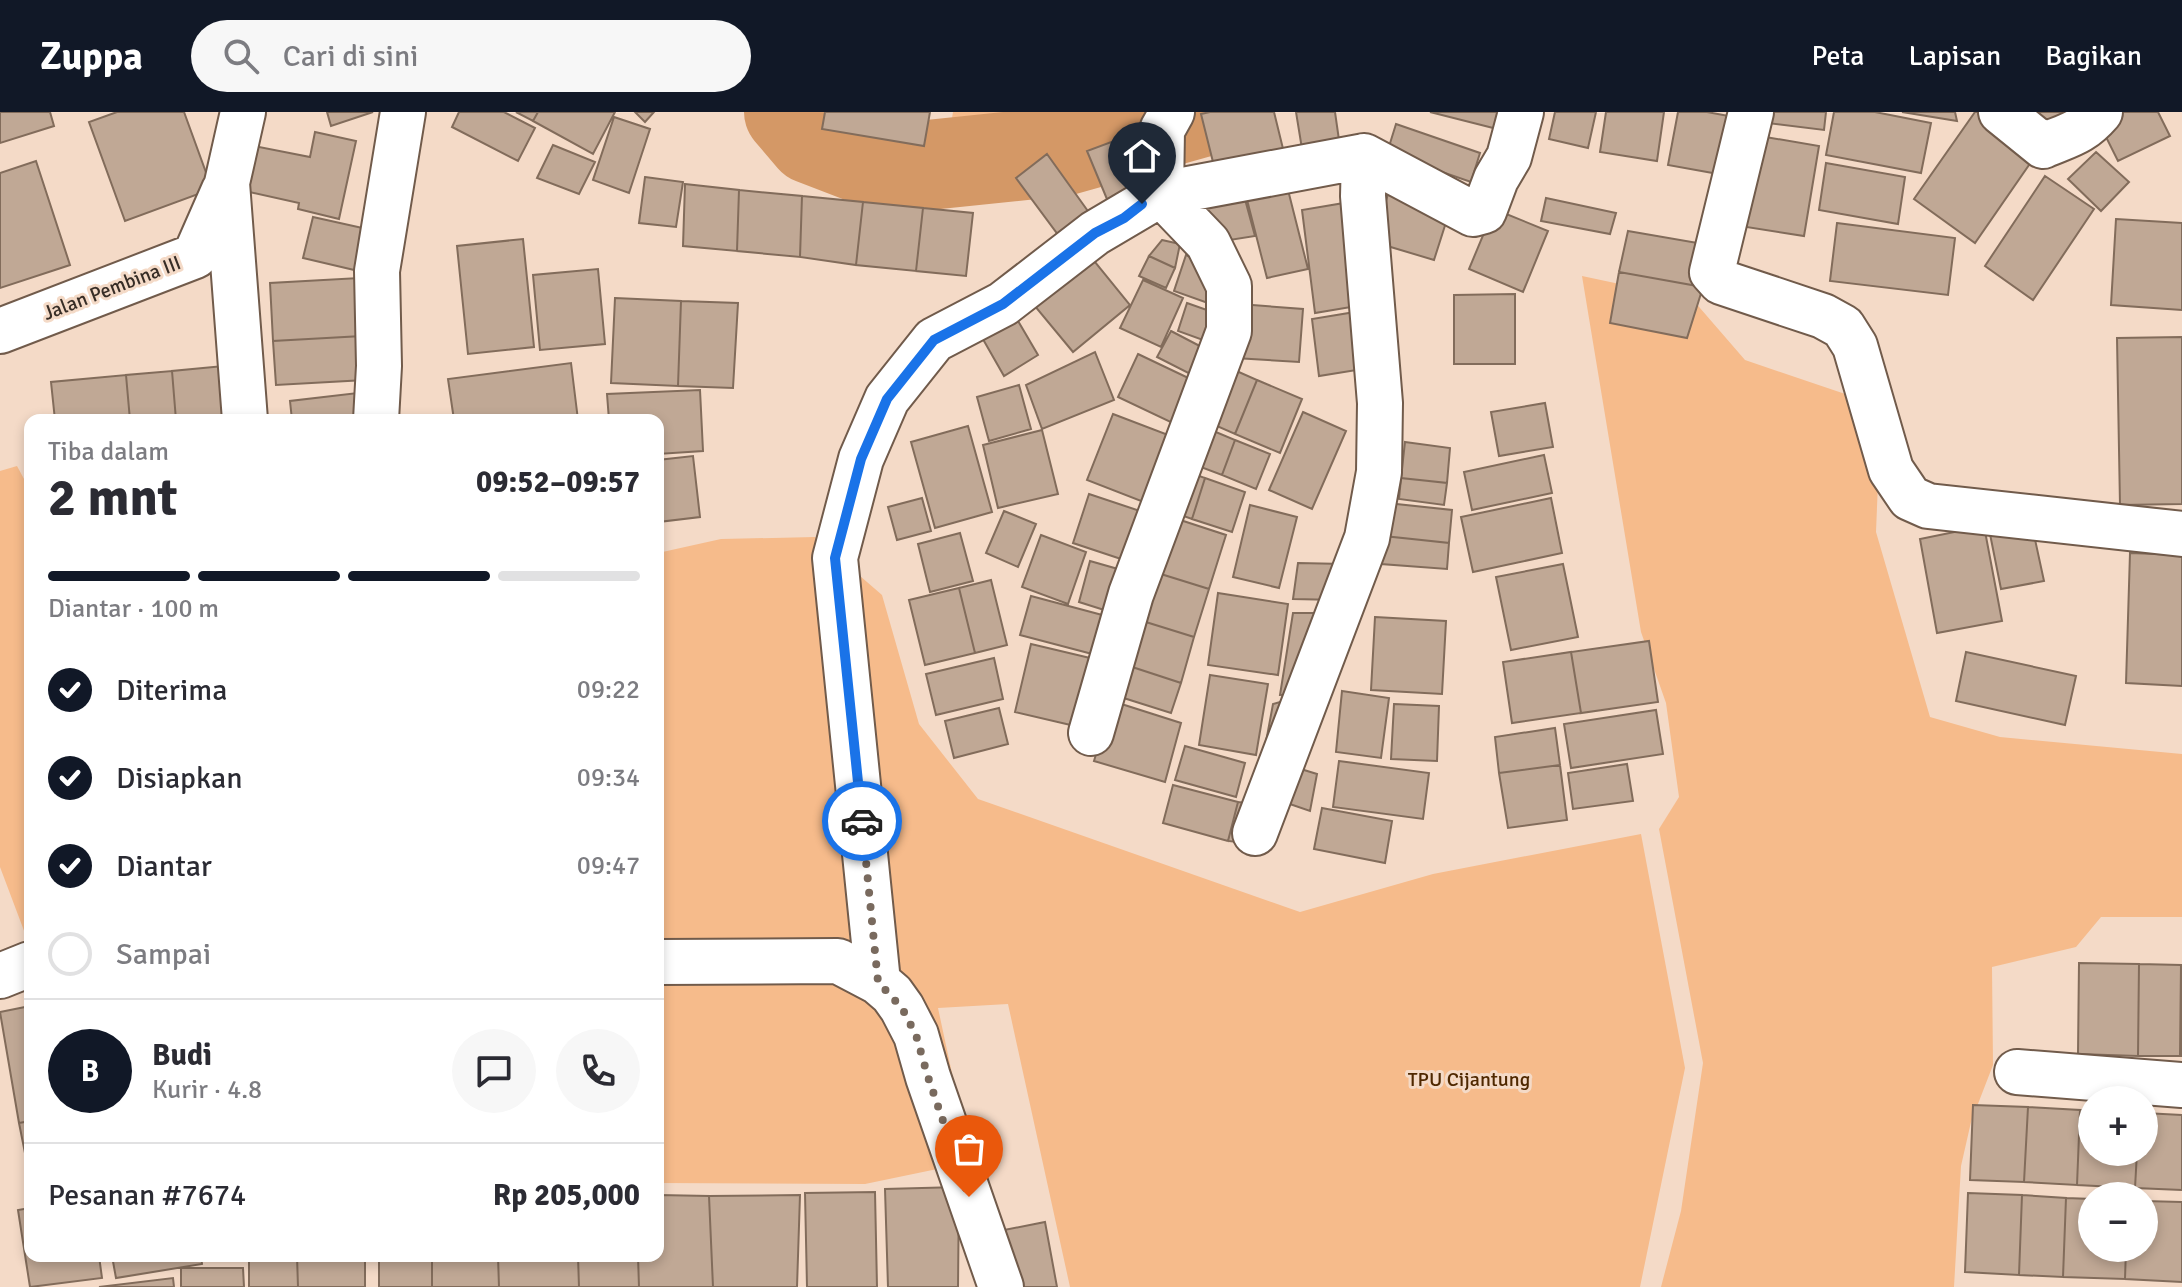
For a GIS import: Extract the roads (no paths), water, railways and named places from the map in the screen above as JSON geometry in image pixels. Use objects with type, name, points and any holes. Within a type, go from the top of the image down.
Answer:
[{"type":"street","points":[[243,112],[227,183],[245,414]]},
{"type":"street","points":[[376,414],[379,366],[377,271],[403,112]]},
{"type":"street","points":[[878,982],[835,558],[861,459],[887,399],[934,340],[1003,304],[1095,233],[1161,194],[1364,156],[1473,214],[1484,211],[1496,179],[1509,157],[1521,112]]},
{"type":"street","points":[[1751,112],[1712,272],[1721,282],[1823,316],[1843,327],[1855,346],[1891,470],[1910,498],[1928,506],[2182,534]]},
{"type":"street","points":[[2001,112],[2043,146],[2068,138],[2088,125],[2100,112]]},
{"type":"street","points":[[1091,733],[1131,594],[1229,331],[1229,286],[1208,243],[1161,194],[1167,121]]},
{"type":"street","points":[[1255,833],[1367,538],[1379,472],[1380,403],[1363,196],[1364,156]]},
{"type":"street","name":"Jalan Pembina III","points":[[0,331],[195,256],[227,183]]},
{"type":"street","points":[[664,962],[838,961],[878,982],[902,1008],[916,1035],[1001,1287]]},
{"type":"street","points":[[0,976],[24,966]]},
{"type":"street","points":[[2017,1072],[2182,1085]]},
{"type":"waterway","points":[[789,112],[812,139],[890,169],[1063,151],[1202,112]]},
{"type":"park label","name":"TPU Cijantung","points":[[1469,1079]]}]
